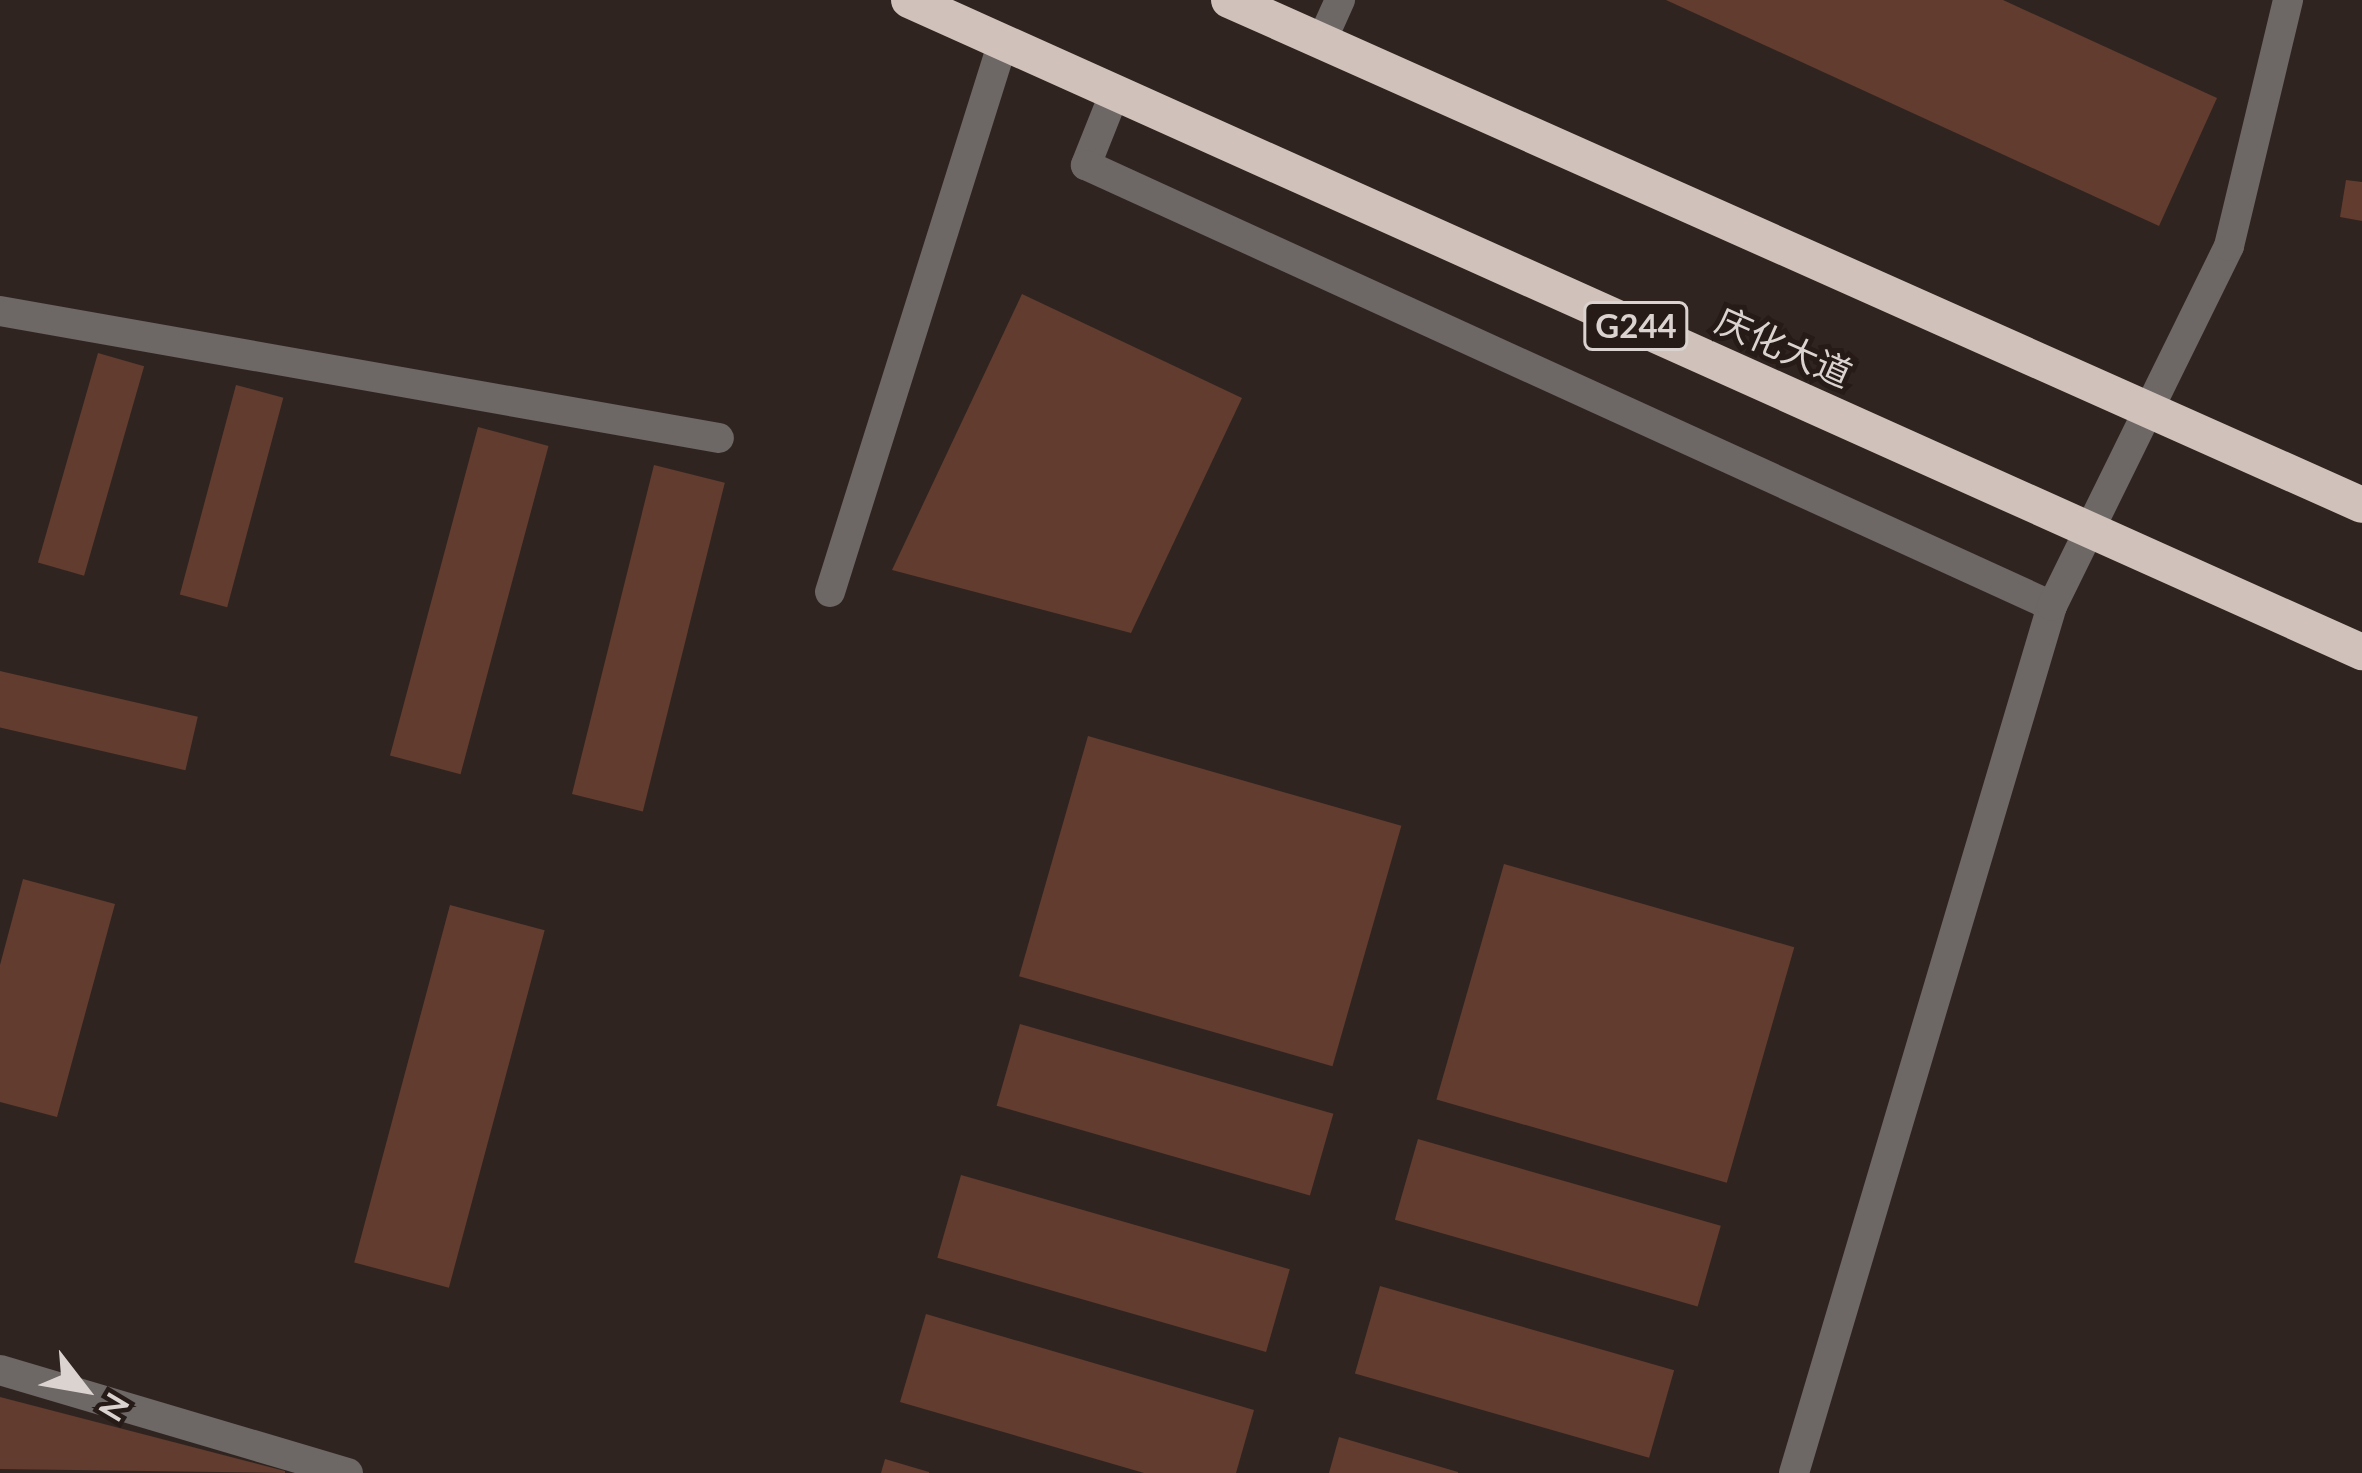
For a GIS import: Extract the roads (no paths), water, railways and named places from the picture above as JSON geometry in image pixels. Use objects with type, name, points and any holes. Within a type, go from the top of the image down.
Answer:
[{"type":"highway","name":"庆化大道","points":[[909,0],[2362,652]]},
{"type":"highway","points":[[1229,0],[2362,505]]},
{"type":"street","points":[[1322,40],[1340,0]]},
{"type":"street","points":[[1794,1473],[2052,606],[2152,412],[2229,246],[2288,0]]},
{"type":"street","points":[[830,592],[1003,42]]},
{"type":"street","points":[[1115,92],[1086,165],[2052,606]]},
{"type":"street","points":[[0,311],[719,438]]},
{"type":"street","points":[[0,1370],[348,1473]]}]
